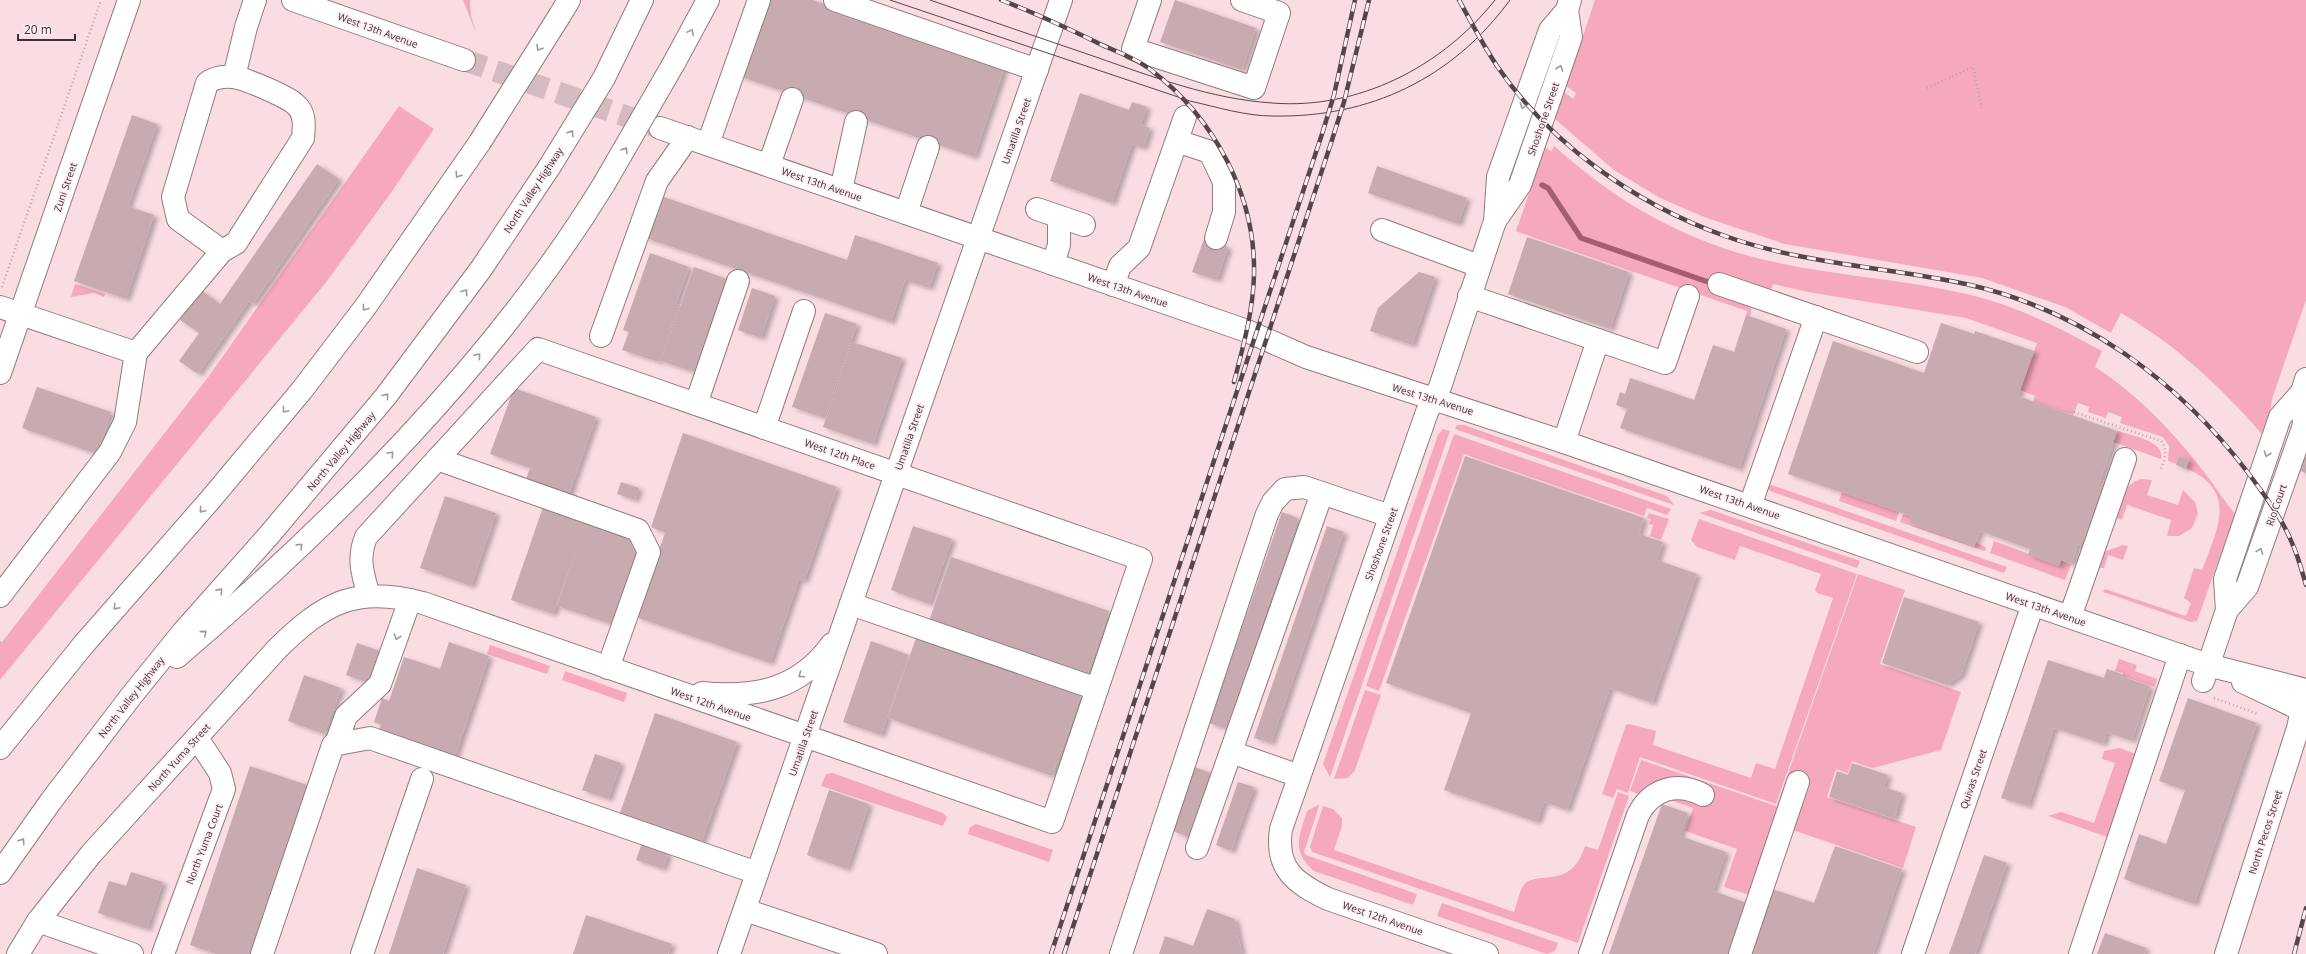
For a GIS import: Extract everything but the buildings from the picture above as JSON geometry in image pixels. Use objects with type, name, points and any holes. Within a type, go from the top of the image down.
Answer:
[{"type":"main road","name":"Zuni Street","points":[[0,373],[129,0]]},
{"type":"main road","points":[[234,77],[246,26],[255,0]]},
{"type":"main road","name":"West 13th Avenue","points":[[293,0],[464,60]]},
{"type":"main road","name":"North Valley Highway","points":[[0,873],[51,801],[132,695],[183,632],[270,534],[386,396],[477,276],[550,166],[604,78],[642,0]]},
{"type":"main road","points":[[132,695],[257,588],[362,485],[414,429],[512,315],[567,241],[604,184],[674,63],[708,0]]},
{"type":"main road","points":[[708,144],[760,0]]},
{"type":"main road","points":[[835,0],[1037,70]]},
{"type":"main road","name":"Umatilla Street","points":[[729,954],[1061,0]]},
{"type":"main road","points":[[1150,0],[1133,49],[1254,88],[1279,13],[1242,0]]},
{"type":"main road","points":[[0,748],[84,644],[210,500],[302,390],[370,300],[480,142],[565,5]]},
{"type":"main road","name":"Shoshone Street","points":[[1286,868],[1279,851],[1281,829],[1427,412],[1440,387],[1495,221],[1520,185],[1571,37],[1569,5]]},
{"type":"main road","points":[[0,596],[110,452],[125,422],[136,353],[222,251],[236,243],[302,138],[304,119],[295,104],[267,89],[234,77],[214,77],[207,83],[173,197],[178,219],[222,251]]},
{"type":"main road","points":[[769,166],[792,99]]},
{"type":"main road","points":[[1113,285],[1120,266],[1139,248],[1185,117]]},
{"type":"main road","points":[[842,190],[856,122]]},
{"type":"main road","name":"West 13th Avenue","points":[[660,128],[1247,331],[1306,357],[1564,442],[2180,655],[2206,681],[2305,704]]},
{"type":"main road","points":[[601,336],[658,181],[688,137]]},
{"type":"main road","points":[[1177,141],[1210,152],[1224,182],[1224,212],[1216,238]]},
{"type":"main road","points":[[906,213],[928,147]]},
{"type":"main road","points":[[1037,209],[1084,225]]},
{"type":"main road","points":[[1053,264],[1059,245],[1059,217]]},
{"type":"main road","points":[[1382,230],[1479,266]]},
{"type":"main road","points":[[696,404],[738,281]]},
{"type":"main road","points":[[1719,284],[1917,352]]},
{"type":"main road","points":[[1469,296],[1665,363],[1688,296]]},
{"type":"main road","points":[[0,307],[136,353]]},
{"type":"main road","points":[[764,428],[804,311]]},
{"type":"main road","points":[[1750,506],[1816,317]]},
{"type":"main road","points":[[1564,442],[1598,340]]},
{"type":"main road","name":"West 12th Place","points":[[437,459],[538,349],[1141,559],[1097,688]]},
{"type":"main road","name":"Rio Court","points":[[2206,681],[2227,610],[2247,587],[2304,425],[2304,386]]},
{"type":"main road","points":[[369,596],[360,566],[362,546],[366,537],[437,459],[638,530],[649,552],[608,668]]},
{"type":"main road","points":[[2070,617],[2126,459]]},
{"type":"main road","points":[[1121,954],[1267,514],[1273,502],[1285,489],[1304,487],[1390,516]]},
{"type":"main road","points":[[1197,848],[1322,493]]},
{"type":"main road","name":"West 12th Avenue","points":[[369,596],[410,600],[1052,822],[1097,688]]},
{"type":"main road","name":"North Yuma Street","points":[[18,954],[38,921],[92,854],[277,649],[319,613],[338,603],[369,596]]},
{"type":"main road","points":[[262,954],[333,745],[336,744],[346,716],[380,684],[410,600]]},
{"type":"main road","name":"Quivas Street","points":[[1913,954],[2033,604]]},
{"type":"main road","points":[[668,689],[739,695],[784,685],[811,668],[823,656],[847,614],[1097,688]]},
{"type":"main road","points":[[2080,954],[2180,655]]},
{"type":"main road","name":"North Pecos Street","points":[[2226,954],[2305,704]]},
{"type":"main road","name":"North Yuma Court","points":[[163,954],[224,789],[220,773],[197,738]]},
{"type":"main road","points":[[336,744],[370,738],[757,873]]},
{"type":"main road","points":[[1231,752],[1299,776]]},
{"type":"main road","points":[[362,954],[422,779]]},
{"type":"main road","points":[[1740,954],[1798,782]]},
{"type":"main road","points":[[1590,954],[1643,805],[1656,793],[1671,788],[1691,789],[1703,795]]},
{"type":"main road","name":"West 12th Avenue","points":[[1286,868],[1300,883],[1328,899],[1487,954]]},
{"type":"main road","points":[[744,910],[876,954]]},
{"type":"main road","points":[[38,921],[124,953]]},
{"type":"path","points":[[0,294],[101,0]]},
{"type":"path","points":[[1927,88],[1973,67],[1982,108]]},
{"type":"path","points":[[2074,412],[2161,442],[2165,449],[2165,455],[2160,471]]},
{"type":"path","points":[[2206,681],[2261,714]]},
{"type":"shaded area","points":[[463,0],[470,0],[471,15],[476,33]]},
{"type":"shaded area","points":[[1595,0],[2306,0],[2306,300],[2272,399],[2271,407],[2262,434],[2214,383],[2160,338],[2121,313],[2111,333],[2065,307],[1982,278],[1785,244],[1704,217],[1660,198],[1614,170],[1555,119],[1564,92],[1573,99],[1576,93],[1566,86]]},
{"type":"shaded area","points":[[399,106],[434,129],[393,190],[327,281],[0,680],[0,641],[2,642],[209,376]]},
{"type":"shaded area","points":[[1554,146],[1599,182],[1645,213],[1678,230],[1712,244],[1774,262],[1934,287],[1966,294],[2002,304],[2036,318],[2102,351],[2095,367],[2127,390],[2170,431],[2196,461],[2235,514],[2197,621],[2191,622],[2103,592],[2105,589],[2186,616],[2191,603],[2184,598],[2194,568],[2202,570],[2218,526],[2220,513],[2218,500],[2213,488],[2203,478],[2186,468],[2189,460],[2179,456],[2177,464],[2168,461],[2169,446],[2163,437],[2120,423],[2122,417],[2108,412],[2106,418],[2088,412],[2089,407],[2078,403],[2073,415],[2033,402],[2035,396],[2020,390],[2037,343],[1966,318],[1808,292],[1773,284],[1770,293],[1752,306],[1750,317],[1746,315],[1747,311],[1518,232],[1516,231],[1545,148],[1552,151]]},
{"type":"shaded area","points":[[75,284],[105,294],[104,297],[94,293],[71,297]]},
{"type":"shaded area","points":[[1457,425],[1464,425],[1667,496],[1674,505],[1455,429]]},
{"type":"shaded area","points":[[1443,429],[1450,431],[1330,777],[1323,764],[1438,435]]},
{"type":"shaded area","points":[[2117,431],[2153,443],[2161,453],[2161,459],[2113,442]]},
{"type":"shaded area","points":[[1454,434],[1671,509],[1667,515],[1647,508],[1644,516],[1464,454],[1379,691],[1366,686]]},
{"type":"shaded area","points":[[2141,479],[2152,480],[2147,495],[2178,505],[2183,490],[2195,502],[2198,513],[2192,528],[2179,536],[2167,536],[2171,520],[2127,505],[2122,520],[2116,518],[2126,489],[2135,481]]},
{"type":"shaded area","points":[[1763,482],[2007,567],[2004,573],[1770,491]]},
{"type":"shaded area","points":[[1842,492],[1899,512],[1896,521],[1839,501]]},
{"type":"shaded area","points":[[1711,510],[1860,561],[1857,568],[1699,513]]},
{"type":"shaded area","points":[[1649,513],[1669,519],[1661,540],[1650,536],[1653,525],[1649,524],[1651,519],[1647,518]]},
{"type":"shaded area","points":[[1903,514],[1911,516],[1909,523],[1974,546],[1976,543],[1986,547],[1985,551],[1900,522]]},
{"type":"shaded area","points":[[1699,519],[1857,574],[1776,804],[1640,757],[1628,793],[1617,789],[1613,798],[1602,794],[1626,725],[1629,724],[1656,731],[1653,745],[1751,778],[1756,763],[1775,769],[1833,598],[1817,593],[1815,590],[1821,574],[1740,546],[1735,560],[1697,547],[1691,540]]},
{"type":"shaded area","points":[[1994,541],[2059,565],[2061,560],[2071,564],[2065,580],[1990,553]]},
{"type":"shaded area","points":[[2123,545],[2128,546],[2123,560],[2108,555],[2104,568],[2100,568],[2104,552]]},
{"type":"shaded area","points":[[1858,574],[1905,590],[1880,664],[1961,692],[1941,750],[1873,768],[1852,761],[1848,773],[1836,769],[1827,797],[1916,827],[1903,868],[1793,830],[1777,805]]},
{"type":"shaded area","points":[[490,645],[550,666],[547,674],[487,654]]},
{"type":"shaded area","points":[[2119,659],[2137,665],[2135,671],[2157,679],[2155,687],[2122,676],[2123,673],[2115,671]]},
{"type":"shaded area","points":[[565,671],[627,693],[624,702],[562,680]]},
{"type":"shaded area","points":[[1365,690],[1381,695],[1355,770],[1348,778],[1334,779]]},
{"type":"shaded area","points":[[2119,748],[2139,755],[2110,838],[2048,816],[2061,812],[2094,823],[2115,763],[2102,759],[2104,751]]},
{"type":"shaded area","points":[[1641,760],[1776,806],[1781,815],[1753,896],[1724,887],[1737,849],[1685,831],[1693,808],[1658,796],[1656,800],[1630,791]]},
{"type":"shaded area","points":[[833,773],[943,813],[947,817],[943,826],[821,786],[826,774]]},
{"type":"shaded area","points":[[1618,792],[1629,796],[1578,943],[1312,852],[1310,847],[1323,806],[1333,809],[1342,818],[1342,826],[1334,850],[1514,912],[1519,894],[1524,885],[1537,879],[1554,877],[1563,874],[1571,869],[1579,860],[1585,846],[1598,850]]},
{"type":"shaded area","points":[[1318,805],[1319,806],[1304,852],[1306,855],[1417,894],[1413,905],[1314,871],[1307,864],[1302,857],[1300,850],[1299,843],[1301,829],[1307,811]]},
{"type":"shaded area","points":[[976,824],[1053,850],[1049,862],[968,834],[970,827]]},
{"type":"shaded area","points":[[1442,903],[1558,943],[1555,951],[1547,954],[1437,916]]},
{"type":"waterway","points":[[1542,185],[1548,188],[1581,238],[1714,284]]},
{"type":"tunnel","points":[[464,60],[657,127]]},
{"type":"tram line","points":[[890,0],[1190,101],[1242,113],[1263,116],[1309,115],[1343,110],[1376,101],[1406,88],[1436,72],[1463,51],[1487,27],[1510,0]]},
{"type":"tram line","points":[[930,0],[1182,86],[1227,97],[1272,103],[1304,103],[1336,99],[1366,91],[1396,79],[1424,64],[1450,45],[1474,24],[1495,0]]},
{"type":"railway","points":[[1001,0],[1051,21],[1139,62],[1174,89],[1194,111],[1212,135],[1227,160],[1239,188],[1248,216],[1253,245],[1254,275],[1252,302],[1234,382]]},
{"type":"railway","points":[[1051,954],[1322,134],[1334,95],[1355,0]]},
{"type":"railway","points":[[1064,954],[1332,140],[1344,102],[1369,0]]},
{"type":"railway","points":[[1459,0],[1497,66],[1518,94],[1543,121],[1569,146],[1598,169],[1628,189],[1660,207],[1692,223],[1725,236],[1784,253],[1936,278],[1966,284],[2009,296],[2049,311],[2088,331],[2124,354],[2159,379],[2191,408],[2221,440],[2249,474],[2273,507],[2288,534],[2298,558],[2306,585]]},
{"type":"railway","points":[[2294,954],[2306,908]]}]
